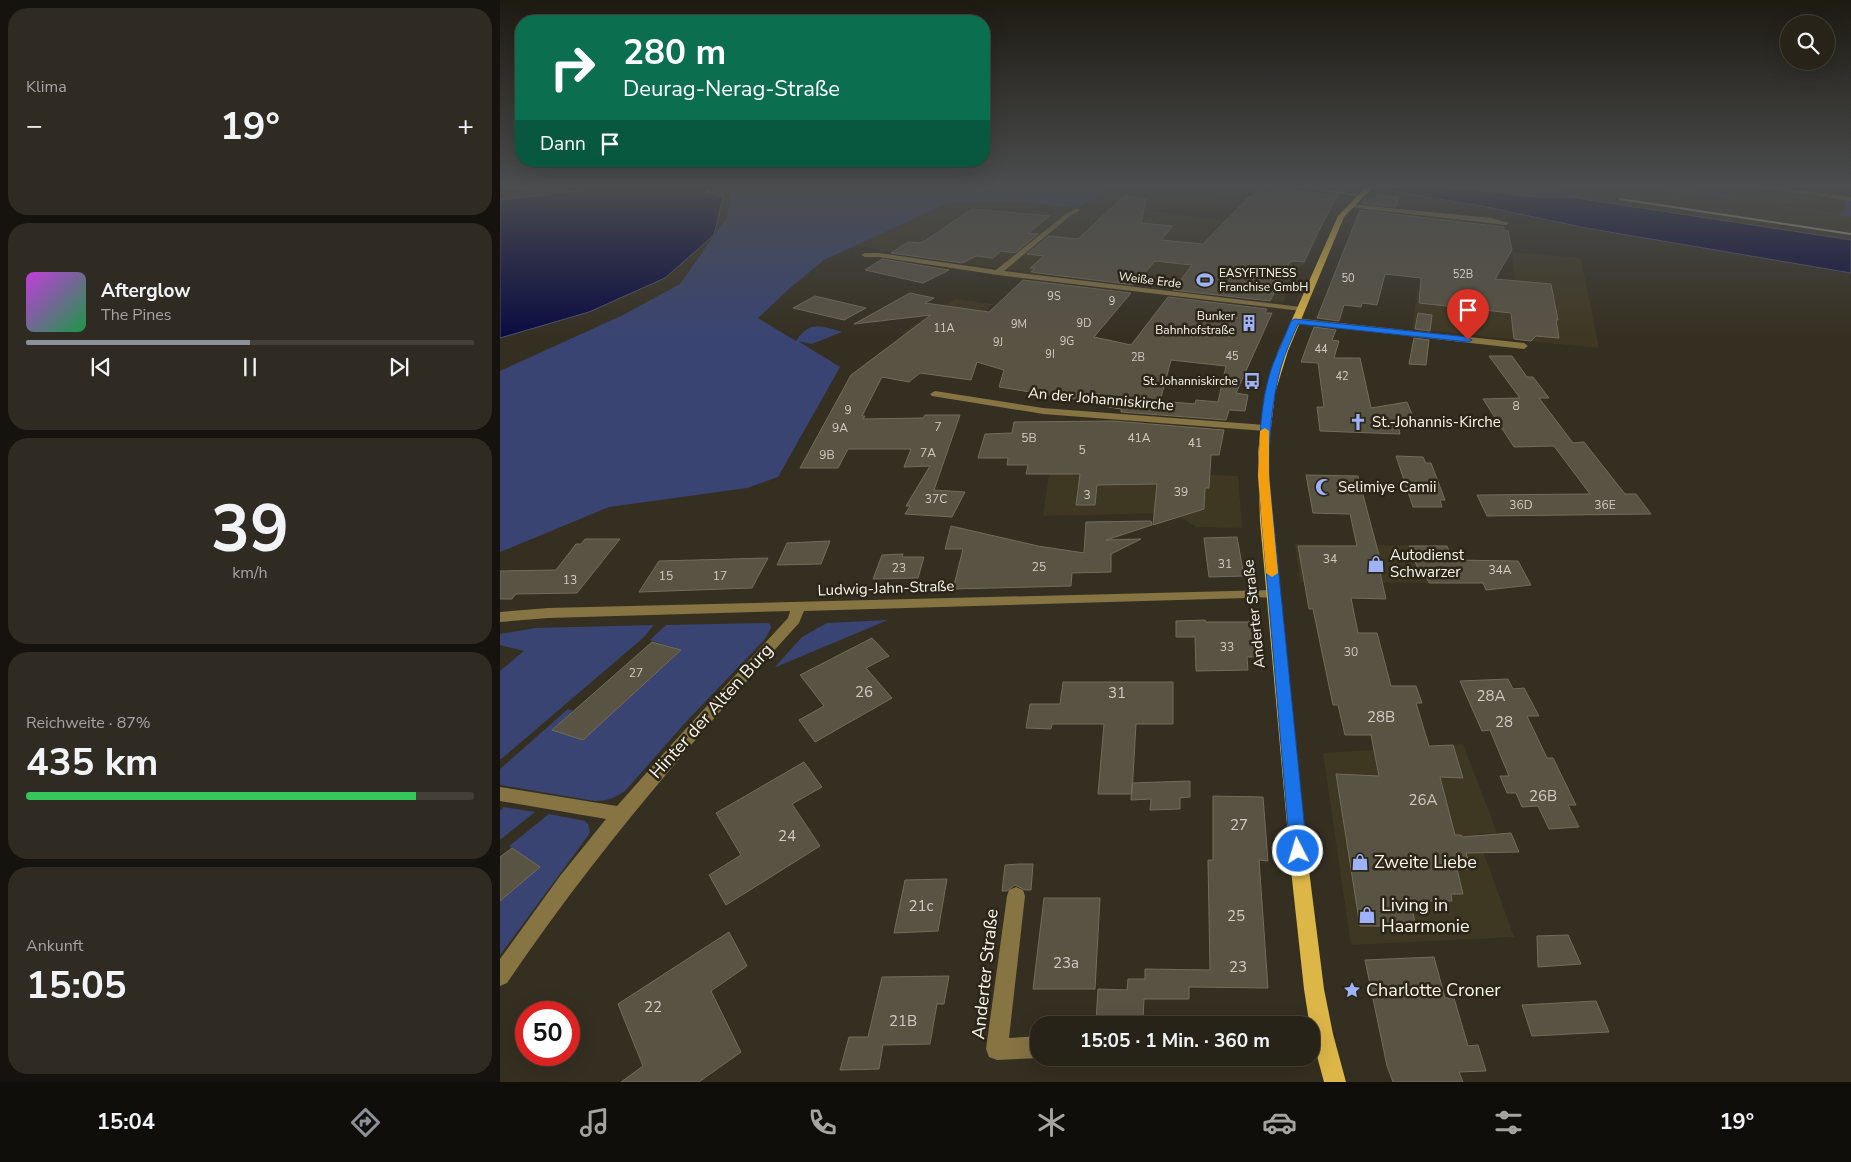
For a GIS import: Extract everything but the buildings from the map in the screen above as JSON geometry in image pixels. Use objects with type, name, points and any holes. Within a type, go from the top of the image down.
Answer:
[{"type":"main road","name":"Anderter Straße","points":[[1316,1016],[1274,594],[1264,476],[1265,428],[1270,393],[1277,366],[1332,236]]},
{"type":"main road","name":"Anderter Straße","points":[[1320,1043],[1335,1082]]},
{"type":"street","points":[[998,273],[1040,236]]},
{"type":"street","name":"Weiße Erde","points":[[865,255],[879,254],[998,273],[1301,309]]},
{"type":"street","points":[[1295,321],[1524,346]]},
{"type":"street","name":"An der Johanniskirche","points":[[935,394],[1043,411],[1265,428]]},
{"type":"street","name":"Ludwig-Jahn-Straße","points":[[500,617],[548,613],[1274,594]]},
{"type":"street","name":"Hinter der Alten Burg","points":[[500,976],[585,857],[619,814],[677,747],[794,620],[799,607]]},
{"type":"street","points":[[500,794],[619,814]]},
{"type":"street","name":"Anderter Straße","points":[[1016,896],[997,1049],[1030,1047]]},
{"type":"shaded area","points":[[500,236],[712,236],[665,278],[589,312],[500,338]]},
{"type":"shaded area","points":[[713,236],[875,236],[824,260],[758,318],[796,341],[806,330],[816,326],[842,332],[812,344],[798,341],[840,367],[778,477],[747,488],[609,507],[500,552],[500,371],[623,315],[680,284]]},
{"type":"shaded area","points":[[875,236],[1319,236],[1306,263],[1300,267],[1283,302],[1054,276],[905,255],[857,245]]},
{"type":"shaded area","points":[[1636,236],[1828,236],[1851,240],[1851,273]]},
{"type":"shaded area","points":[[1828,236],[1851,236],[1851,240]]},
{"type":"shaded area","points":[[1512,252],[1581,258],[1599,348],[1412,329],[1417,291],[1517,301]]},
{"type":"shaded area","points":[[955,299],[993,304],[947,345],[900,334]]},
{"type":"shaded area","points":[[1049,474],[1238,476],[1242,528],[1196,527],[1177,515],[1168,513],[1043,516]]},
{"type":"shaded area","name":"Autodienst Schwarzer","points":[[1295,544],[1447,546],[1462,583],[1300,582]]},
{"type":"shaded area","points":[[888,620],[775,667],[802,637],[827,623]]},
{"type":"shaded area","points":[[770,624],[771,628],[765,639],[684,724],[625,791],[607,800],[595,801],[500,785],[500,769],[568,709],[573,711],[552,730],[583,740],[681,650],[650,640],[666,625]]},
{"type":"shaded area","points":[[654,625],[643,638],[500,760],[500,671],[524,651],[500,645],[500,634],[535,628]]},
{"type":"shaded area","points":[[1463,744],[1497,833],[1477,834],[1514,937],[1351,945],[1323,753]]},
{"type":"shaded area","points":[[504,807],[535,812],[500,840],[500,811]]},
{"type":"shaded area","points":[[549,814],[585,821],[588,824],[590,833],[500,955],[500,901],[540,867],[509,846]]},
{"type":"slow traffic","points":[[1265,431],[1263,453],[1266,521],[1272,573]]},
{"type":"place","name":"EASYFITNESS Franchise GmbH","points":[[1205,280]]},
{"type":"place","name":"Bunker Bahnhofstraße","points":[[1249,323]]},
{"type":"place","name":"St. Johanniskirche","points":[[1252,381]]},
{"type":"place","name":"St.-Johannis-Kirche","points":[[1358,422]]},
{"type":"place","name":"Selimiye Camii","points":[[1324,487]]},
{"type":"place","name":"Autodienst Schwarzer","points":[[1376,564]]},
{"type":"place","name":"Zweite Liebe","points":[[1360,862]]},
{"type":"place","name":"Living in Haarmonie","points":[[1367,915]]},
{"type":"place","name":"Charlotte Croner","points":[[1352,990]]},
{"type":"route","points":[[1298,851],[1266,521],[1263,453],[1270,393],[1277,366],[1295,321],[1468,340]]}]
